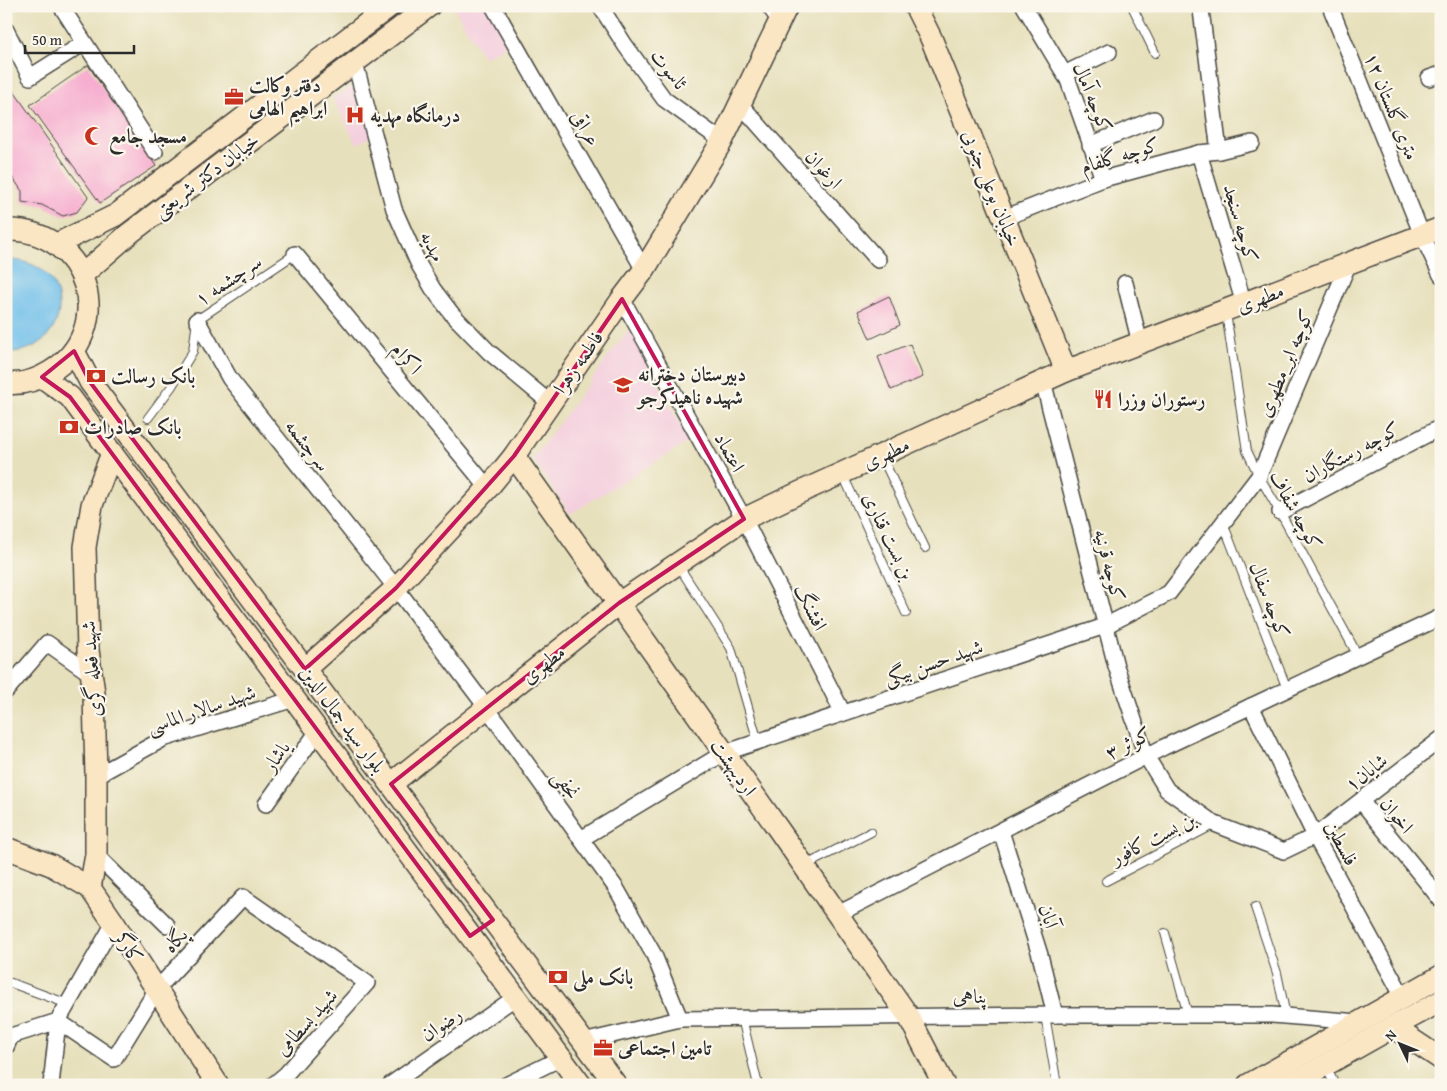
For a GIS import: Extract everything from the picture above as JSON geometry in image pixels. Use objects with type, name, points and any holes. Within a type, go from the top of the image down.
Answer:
[{"type":"street","points":[[61,6],[155,152]]},
{"type":"street","points":[[57,244],[116,215],[390,6]]},
{"type":"street","name":"خیابان دکتر شریعتی","points":[[82,275],[134,230],[429,6]]},
{"type":"street","name":"عراقی","points":[[493,6],[644,270]]},
{"type":"street","name":"ئاسوت","points":[[600,6],[625,45],[664,99],[722,141]]},
{"type":"street","name":"خیابان بوعلی جنوبی","points":[[915,6],[931,38],[1066,372]]},
{"type":"street","name":"کوچه آمال","points":[[1024,6],[1068,80],[1103,179]]},
{"type":"street","points":[[1202,6],[1219,151]]},
{"type":"street","name":"۱۲ متری گلستان","points":[[1330,6],[1432,232],[1441,275]]},
{"type":"street","name":"فاطمه زهرا","points":[[305,669],[396,588],[488,488],[514,456],[644,270],[722,141],[741,105],[779,11]]},
{"type":"street","points":[[6,30],[30,78],[84,43]]},
{"type":"street","points":[[1064,74],[1108,52]]},
{"type":"street","name":"مهدیه","points":[[355,63],[394,209],[419,265],[434,290],[452,314],[489,352],[550,403]]},
{"type":"street","name":"ارغوان","points":[[741,105],[878,260]]},
{"type":"street","points":[[1090,145],[1154,119]]},
{"type":"street","name":"کوچه گلفام","points":[[1004,218],[1103,179],[1199,153],[1219,151],[1252,143]]},
{"type":"street","name":"کوچه سنجد","points":[[1199,153],[1235,307]]},
{"type":"street","points":[[6,230],[20,230],[39,235],[57,244],[71,258],[82,275],[87,294],[88,314],[83,334],[74,352],[60,366],[42,377],[27,382],[6,383]]},
{"type":"street","name":"مطهری","points":[[391,784],[619,604],[744,519],[1043,381],[1432,232]]},
{"type":"street","name":"اکرام","points":[[295,254],[488,488]]},
{"type":"street","name":"کوچه ابر_مطهری","points":[[1258,476],[1348,265]]},
{"type":"street","points":[[1125,283],[1140,343]]},
{"type":"street","name":"اعتماد","points":[[622,299],[744,519]]},
{"type":"street","name":"سرچشمه","points":[[197,320],[230,379],[396,588]]},
{"type":"street","name":"بلوار سید جمال الدین","points":[[74,352],[90,382],[616,1085]]},
{"type":"street","name":"بلوار سید جمال الدین","points":[[42,377],[70,397],[581,1085]]},
{"type":"street","name":"کوچه قرنیه","points":[[1043,381],[1105,626],[1116,666],[1146,756],[1167,790],[1215,824]]},
{"type":"street","name":"کوچه رستگاران","points":[[1280,512],[1441,427]]},
{"type":"street","name":"شهید فعله گری","points":[[90,888],[96,855],[96,776],[94,693],[88,650],[85,547],[92,505],[112,453]]},
{"type":"street","name":"اردیبهشت","points":[[514,456],[909,1016],[944,1085]]},
{"type":"street","name":"شهید حسن بیگی","points":[[581,839],[724,753],[1105,626],[1169,593],[1258,476]]},
{"type":"street","name":"افشنگ","points":[[744,519],[843,713]]},
{"type":"street","name":"نجفی","points":[[396,588],[487,708],[616,888],[654,955],[680,1019]]},
{"type":"street","name":"کوثر ۳","points":[[838,914],[1146,756],[1441,617]]},
{"type":"street","points":[[6,691],[47,643],[91,674]]},
{"type":"street","name":"شهید سالار الماسی","points":[[96,776],[163,739],[294,699]]},
{"type":"street","name":"فلسطین","points":[[1251,706],[1315,836],[1403,997]]},
{"type":"street","name":"یاشار","points":[[266,804],[318,731]]},
{"type":"street","name":"شایان۱","points":[[1215,824],[1284,851],[1315,836],[1441,739]]},
{"type":"street","name":"اخوان","points":[[1361,801],[1441,900]]},
{"type":"street","name":"آبان","points":[[1000,831],[1040,955],[1050,1015]]},
{"type":"street","name":"کارگر","points":[[6,848],[51,865],[90,888],[218,1085]]},
{"type":"street","points":[[96,855],[167,925]]},
{"type":"street","name":"پگاه","points":[[58,1020],[114,1059],[156,989],[242,897],[367,984]]},
{"type":"street","points":[[470,936],[493,920]]},
{"type":"street","points":[[51,1085],[58,1020],[114,923]]},
{"type":"street","points":[[1248,1085],[1441,976]]},
{"type":"street","name":"شهید بسطامی","points":[[273,1085],[286,1074],[367,984]]},
{"type":"street","name":"رضوان","points":[[390,1085],[516,997]]},
{"type":"street","points":[[1290,1085],[1441,1001]]},
{"type":"street","name":"پناهی","points":[[583,1042],[680,1019],[1188,1015],[1286,1016],[1359,1022]]},
{"type":"street","points":[[6,1047],[11,1036],[58,1020]]},
{"type":"street","points":[[1393,1027],[1441,1059]]},
{"type":"street","points":[[506,1085],[561,1058]]},
{"type":"lane","points":[[1132,6],[1155,53]]},
{"type":"lane","name":"سرچشمه ۱","points":[[148,418],[172,386],[193,352],[197,320],[295,254]]},
{"type":"lane","name":"کوچه شفاف","points":[[1235,307],[1247,451],[1258,476],[1280,512],[1358,656]]},
{"type":"lane","points":[[881,455],[925,548]]},
{"type":"lane","name":"بن بست قناری","points":[[842,473],[906,613]]},
{"type":"lane","name":"کوچه سفال","points":[[1223,523],[1287,689]]},
{"type":"lane","points":[[677,564],[731,648],[758,742]]},
{"type":"lane","name":"بن بست کافور","points":[[1106,881],[1215,824]]},
{"type":"lane","points":[[804,866],[871,832]]},
{"type":"lane","points":[[1254,908],[1278,973],[1286,1016]]},
{"type":"lane","points":[[1165,933],[1188,1015]]},
{"type":"lane","points":[[11,983],[68,1004]]},
{"type":"lane","points":[[1050,1015],[1057,1085]]},
{"type":"lane","points":[[742,1018],[758,1085]]},
{"type":"lane","points":[[1325,1065],[1335,1085]]},
{"type":"highlighted area","points":[[622,299],[744,519],[619,603],[391,784],[493,920],[470,936],[70,397],[42,377],[74,351],[90,382],[305,669],[396,588],[514,456]]},
{"type":"shaded area","points":[[453,6],[488,6],[510,43],[484,58]]},
{"type":"shaded area","name":"درمانگاه مهدیه","points":[[355,86],[378,133],[356,144],[333,97]]},
{"type":"shaded area","name":"دبیرستان دخترانه شهیده ناهیدکرجو","points":[[629,329],[689,441],[570,514],[533,459]]},
{"type":"water","points":[[10,260],[32,265],[48,276],[57,291],[59,308],[55,324],[45,339],[28,349],[6,352],[6,261]]},
{"type":"building","name":"مسجد جامع","points":[[88,65],[156,166],[100,203],[30,105]]},
{"type":"building","points":[[6,80],[88,197],[77,212],[63,216],[42,205],[22,202],[22,191],[6,168]]},
{"type":"building","points":[[889,296],[900,325],[870,339],[858,311]]},
{"type":"building","points":[[910,344],[923,377],[891,390],[878,357]]},
{"type":"place","name":"دفتر وکالت ابراهیم الهامی","points":[[234,97]]},
{"type":"place","name":"درمانگاه مهدیه","points":[[355,115]]},
{"type":"place","name":"مسجد جامع","points":[[94,136]]},
{"type":"place","name":"بانک رسالت","points":[[96,376]]},
{"type":"place","name":"دبیرستان دخترانه شهیده ناهیدکرجو","points":[[623,385]]},
{"type":"place","name":"رستوران وزرا","points":[[1103,399]]},
{"type":"place","name":"بانک صادرات","points":[[69,427]]},
{"type":"place","name":"بانک ملی","points":[[558,977]]},
{"type":"place","name":"تامین اجتماعی","points":[[603,1048]]}]
